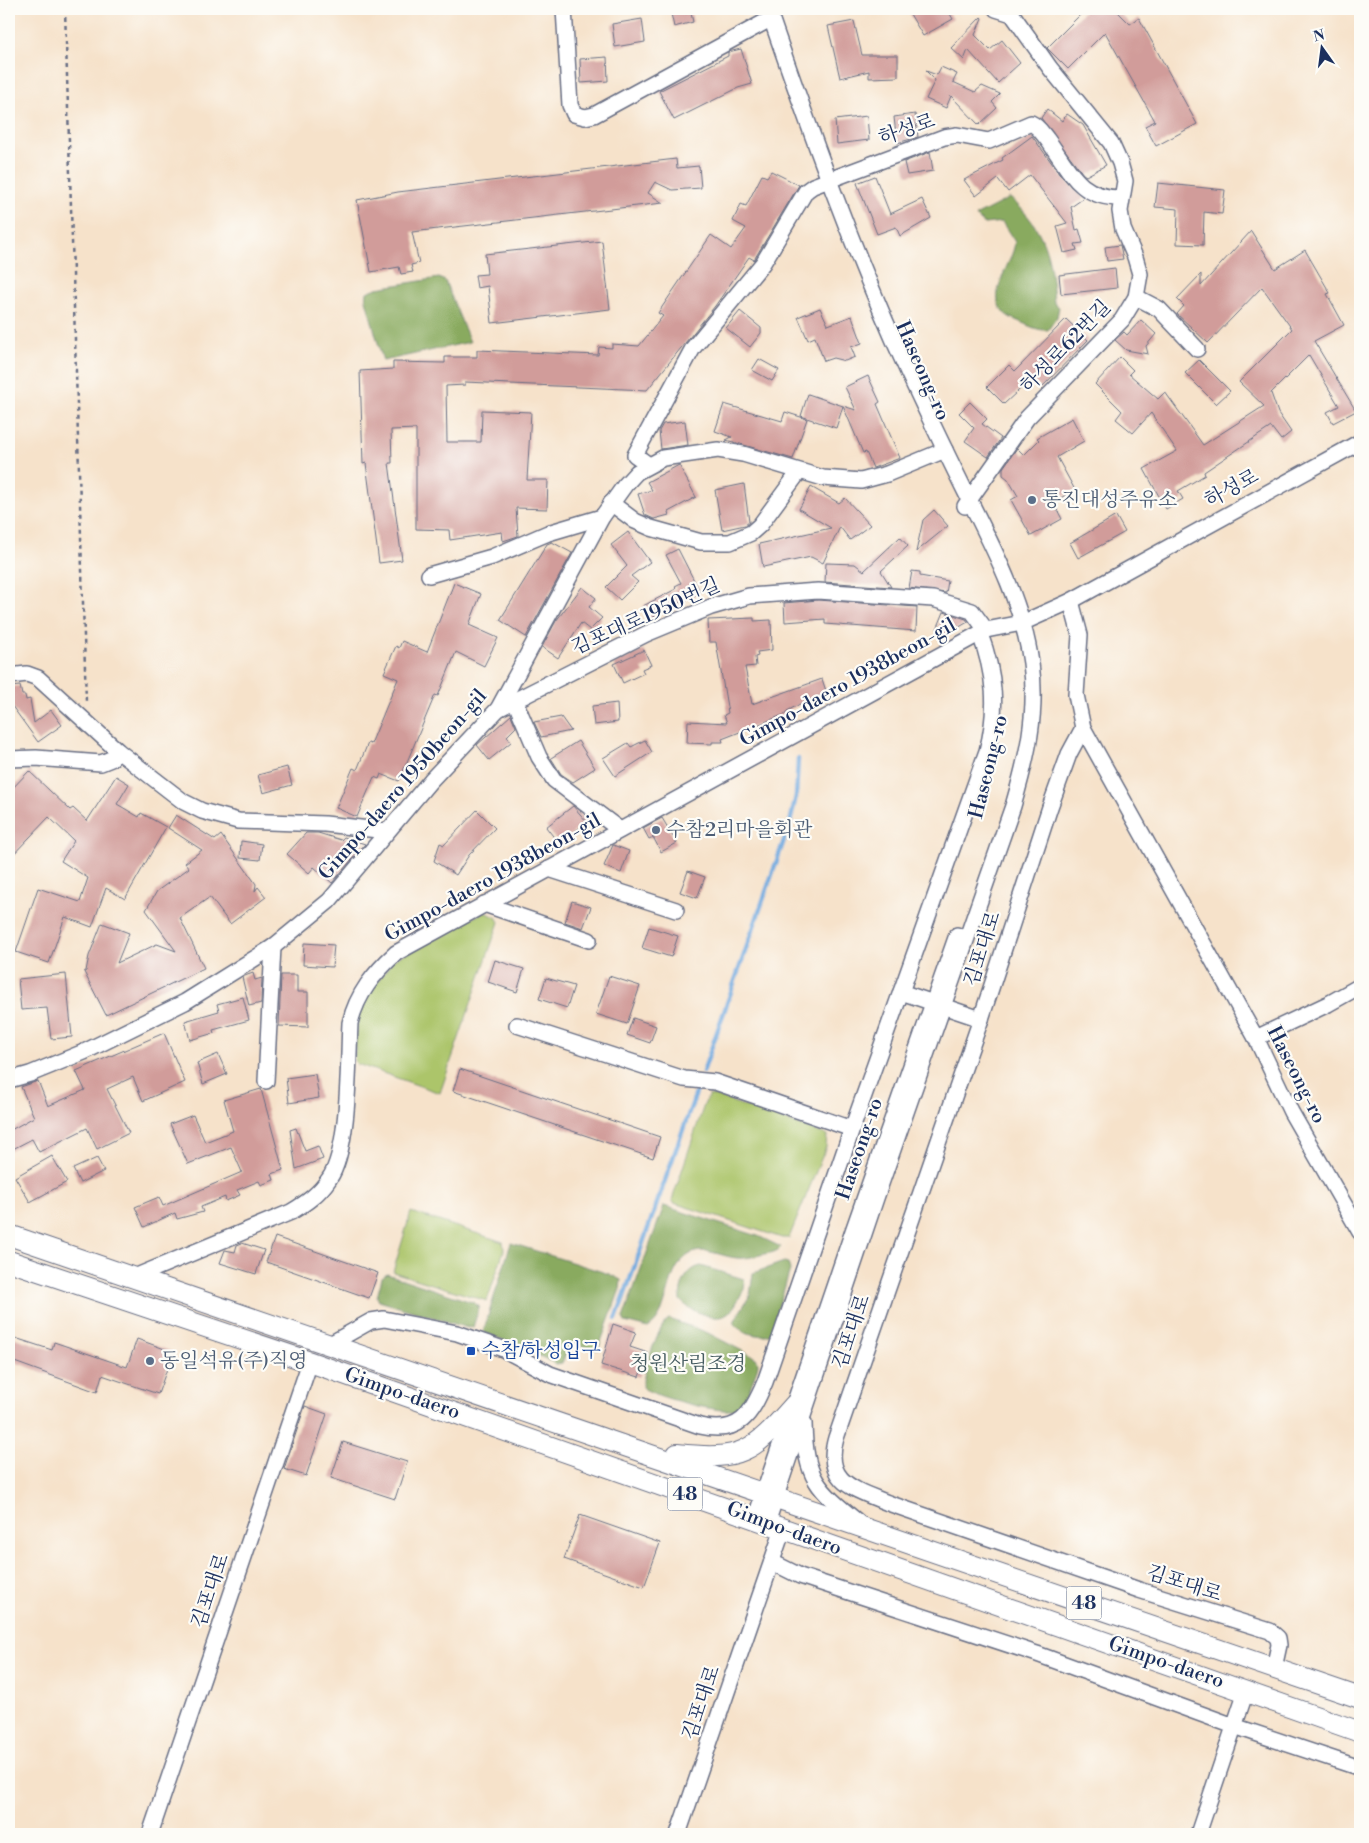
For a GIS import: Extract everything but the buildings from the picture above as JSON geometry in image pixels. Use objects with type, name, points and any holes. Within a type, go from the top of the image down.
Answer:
[{"type":"main road","name":"Gimpo-daero","points":[[9,1235],[863,1526],[1360,1698]]},
{"type":"main road","name":"Gimpo-daero","points":[[9,1261],[310,1362],[1360,1732]]},
{"type":"main road","points":[[643,1451],[713,1458],[734,1455],[762,1439],[800,1408]]},
{"type":"street","points":[[564,9],[570,105],[574,114],[579,117],[594,115],[763,14]]},
{"type":"street","name":"하성로62번길","points":[[967,504],[1027,418],[1107,338],[1122,320],[1136,296],[1140,274],[1139,266],[1123,230],[1121,198],[1124,188],[1124,173],[1110,143],[1050,68],[1012,14],[996,9]]},
{"type":"street","name":"Haseong-ro","points":[[763,14],[825,181],[941,452],[1006,577],[1018,624],[1031,662],[1033,688],[1029,746],[1013,806],[853,1231],[800,1408],[770,1495],[768,1524]]},
{"type":"street","name":"하성로","points":[[825,181],[944,137],[958,135],[989,141],[1031,123],[1044,134],[1083,188],[1100,197],[1121,198]]},
{"type":"street","points":[[648,465],[635,455],[687,358],[763,262],[806,191],[825,181]]},
{"type":"street","points":[[1136,296],[1159,309],[1197,349]]},
{"type":"street","name":"하성로","points":[[1071,601],[1360,442]]},
{"type":"street","name":"Gimpo-daero 1950beon-gil","points":[[9,1080],[78,1055],[184,1002],[273,948],[329,901],[454,754],[498,709],[611,502],[624,485],[648,465],[675,456],[718,450],[743,454],[823,478],[862,481],[887,474],[941,452]]},
{"type":"street","points":[[611,502],[635,522],[651,528],[700,542],[730,542],[752,533],[760,525],[799,472]]},
{"type":"street","points":[[429,575],[492,557],[548,533],[602,517]]},
{"type":"street","name":"김포대로1950번길","points":[[330,1344],[371,1321],[391,1319],[457,1333],[504,1349],[550,1374],[700,1426],[718,1429],[732,1426],[748,1415],[758,1398],[852,1129],[976,786],[992,732],[994,683],[983,632],[972,611],[938,600],[818,591],[749,596],[711,606],[646,634],[498,709]]},
{"type":"street","points":[[1018,624],[1071,601]]},
{"type":"street","name":"Haseong-ro","points":[[1071,601],[1080,635],[1076,694],[1083,728],[1256,1038],[1291,1112],[1360,1232]]},
{"type":"street","name":"Gimpo-daero 1938beon-gil","points":[[132,1278],[291,1212],[322,1189],[335,1168],[342,1146],[350,1023],[353,1010],[364,988],[396,953],[983,632],[1018,624]]},
{"type":"street","points":[[9,676],[33,675],[118,751],[192,807],[217,816],[260,823],[325,824],[387,831]]},
{"type":"street","points":[[515,701],[539,757],[554,780],[620,830]]},
{"type":"street","name":"김포대로","points":[[1083,728],[1069,754],[1050,807],[981,1019],[836,1438],[832,1451],[834,1470],[841,1480],[854,1489],[888,1503],[1186,1606],[1270,1632],[1278,1638],[1274,1668]]},
{"type":"street","points":[[9,759],[36,758],[101,763],[111,759],[118,751]]},
{"type":"street","points":[[549,868],[676,910]]},
{"type":"street","points":[[484,904],[589,940]]},
{"type":"street","points":[[266,1081],[273,948]]},
{"type":"street","points":[[1256,1038],[1328,1004],[1360,986]]},
{"type":"street","points":[[901,992],[981,1019]]},
{"type":"street","points":[[517,1025],[684,1079],[715,1082],[852,1129]]},
{"type":"street","name":"김포대로","points":[[150,1834],[310,1362]]},
{"type":"street","points":[[800,1408],[805,1451],[811,1475],[827,1497],[863,1526]]},
{"type":"street","name":"김포대로","points":[[678,1834],[772,1562],[768,1524]]},
{"type":"street","points":[[772,1562],[800,1576],[1037,1654],[1234,1726],[1360,1768]]},
{"type":"street","points":[[1198,1834],[1246,1691]]},
{"type":"path","points":[[65,9],[86,721]]},
{"type":"green space","points":[[1010,198],[1032,221],[1039,233],[1048,258],[1054,303],[1059,307],[1057,317],[1048,330],[1036,329],[1018,321],[1005,314],[999,305],[1000,284],[1015,242],[1002,222],[985,224],[975,216]]},
{"type":"green space","points":[[439,278],[445,281],[470,342],[383,361],[366,300],[367,292],[377,288]]},
{"type":"green space","points":[[484,912],[496,917],[499,922],[440,1093],[357,1064],[354,1061],[359,1008],[393,960]]},
{"type":"green space","points":[[709,1095],[827,1135],[826,1147],[789,1238],[782,1238],[674,1203],[672,1200]]},
{"type":"green space","name":"청원산림조경","points":[[664,1206],[758,1236],[781,1247],[774,1252],[744,1258],[703,1251],[692,1253],[676,1269],[661,1313],[656,1322],[648,1328],[625,1322],[623,1318]]},
{"type":"green space","points":[[411,1212],[503,1242],[504,1250],[487,1301],[393,1272]]},
{"type":"green space","points":[[511,1243],[609,1274],[621,1280],[620,1289],[598,1350],[570,1343],[562,1363],[556,1364],[483,1332]]},
{"type":"green space","name":"청원산림조경","points":[[784,1262],[788,1263],[790,1270],[770,1334],[756,1335],[741,1330],[734,1324],[750,1295],[753,1273]]},
{"type":"green space","name":"청원산림조경","points":[[701,1266],[744,1279],[742,1293],[733,1308],[724,1316],[707,1316],[688,1307],[680,1300],[685,1278],[691,1270]]},
{"type":"green space","points":[[387,1274],[475,1303],[479,1308],[473,1327],[468,1328],[379,1301],[377,1297],[382,1278]]},
{"type":"green space","name":"청원산림조경","points":[[669,1319],[706,1332],[756,1358],[758,1366],[756,1372],[746,1397],[738,1407],[728,1410],[687,1404],[648,1391],[642,1387],[648,1361],[656,1339],[660,1330]]},
{"type":"waterway","points":[[703,1072],[790,823],[796,796],[798,759]]},
{"type":"waterway","points":[[616,1319],[697,1090]]},
{"type":"place","name":"통진대성주유소","points":[[1032,500]]},
{"type":"place","name":"수참2리마을회관","points":[[656,830]]},
{"type":"place","name":"수참/하성입구","points":[[471,1351]]},
{"type":"place","name":"동일석유(주)직영","points":[[150,1361]]}]
